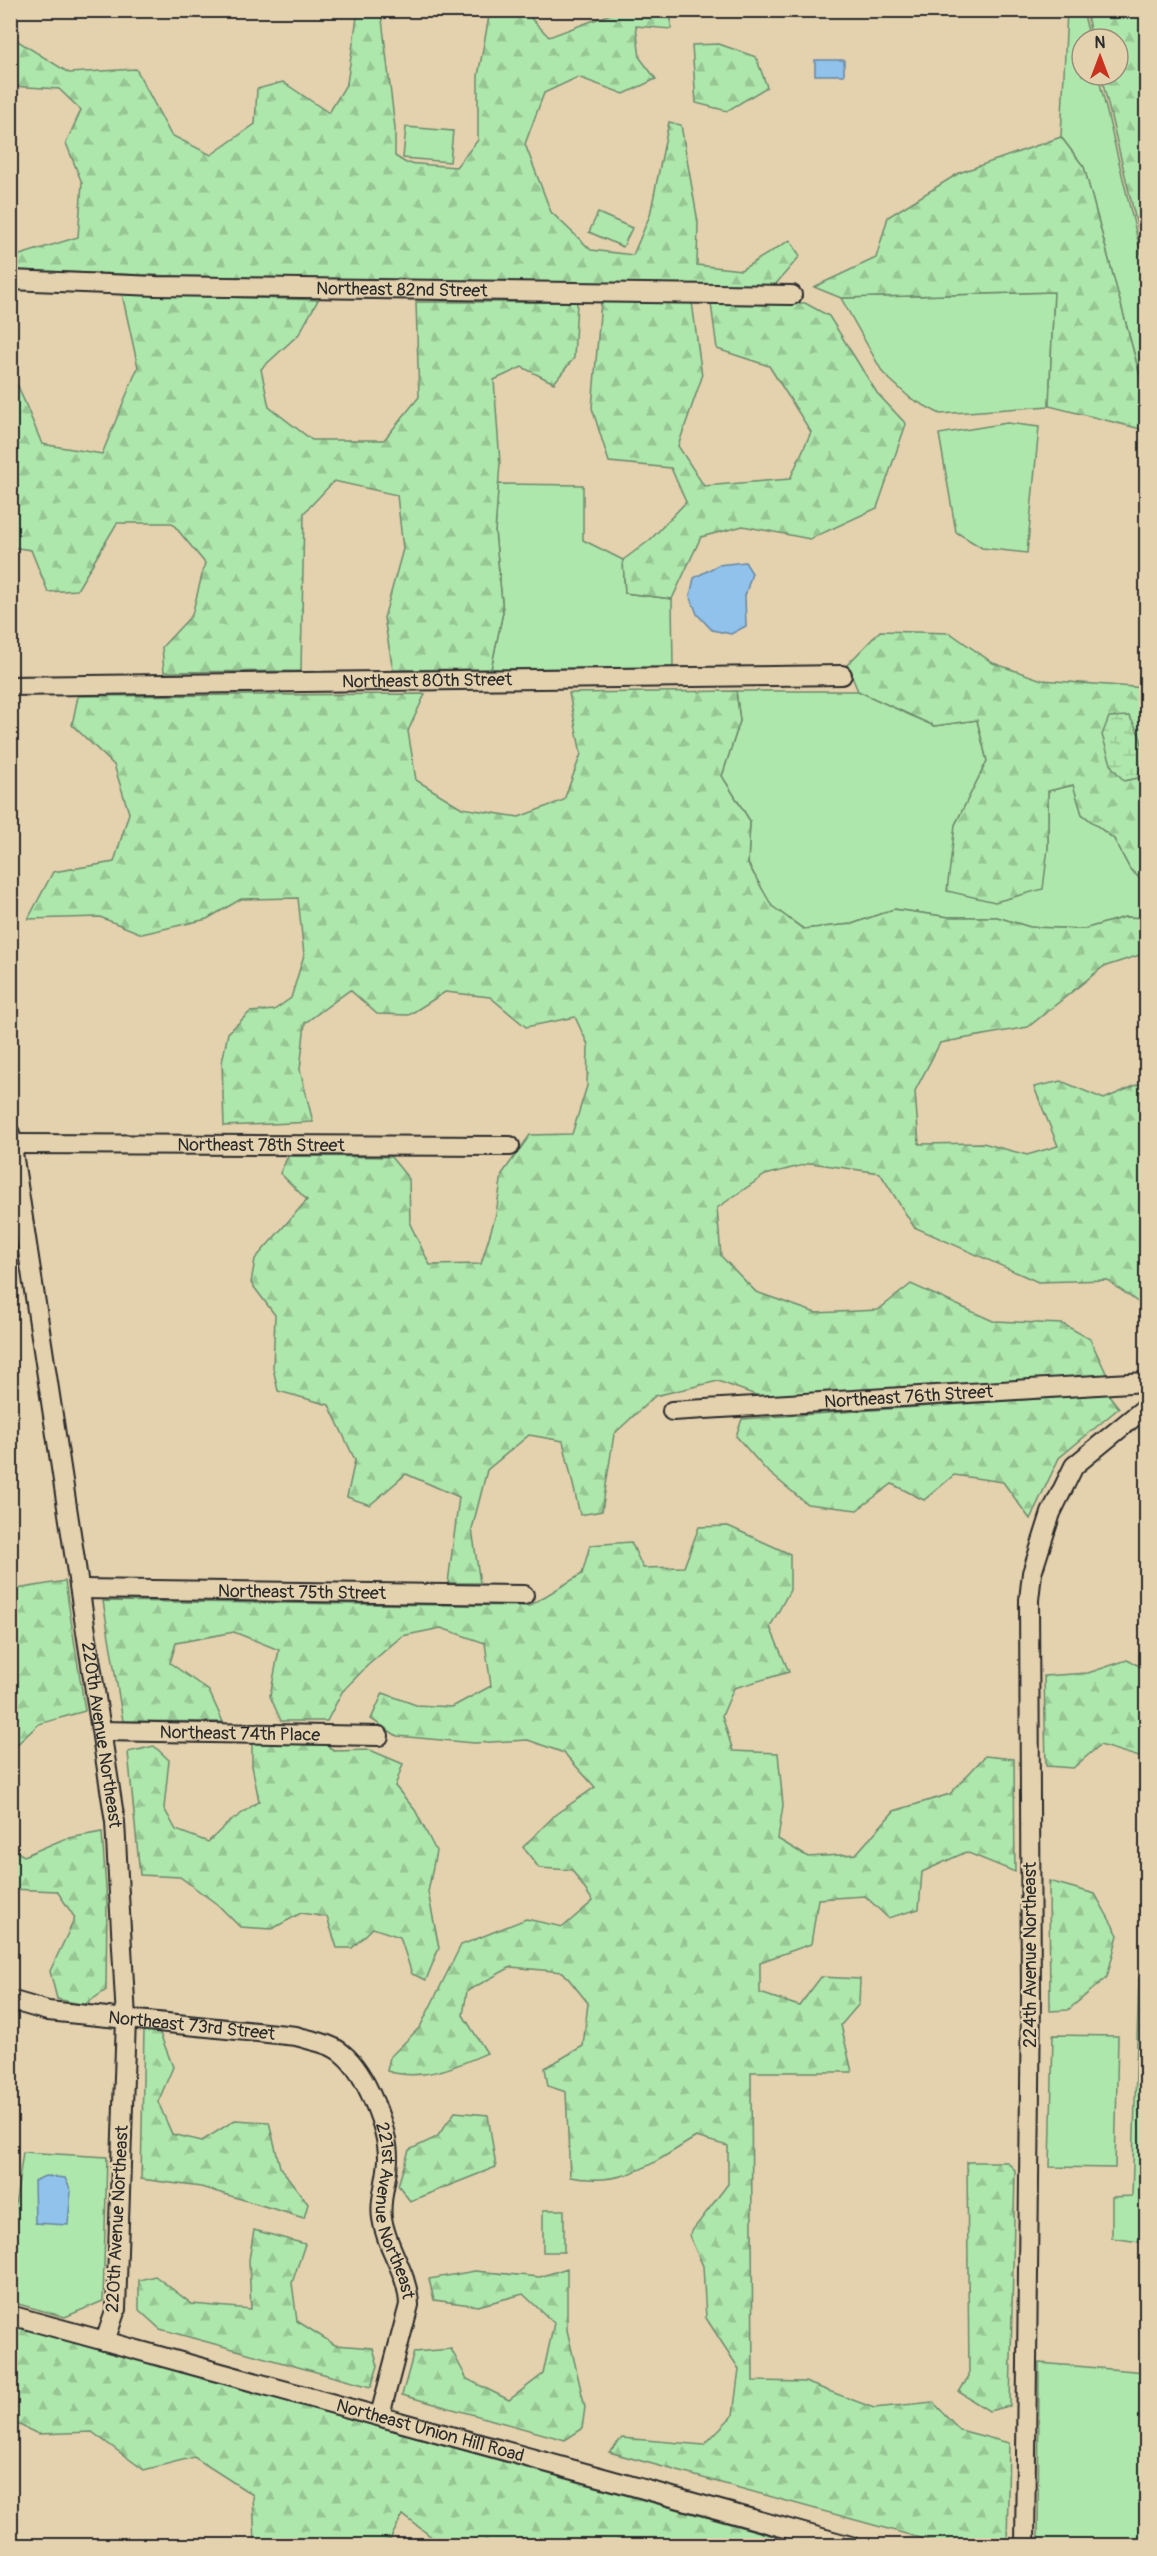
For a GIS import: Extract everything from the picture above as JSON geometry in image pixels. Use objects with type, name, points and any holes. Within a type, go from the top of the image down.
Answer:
[{"type":"street","name":"Northeast 82nd Street","points":[[10,280],[156,286],[792,295]]},
{"type":"street","name":"Northeast 80th Street","points":[[10,686],[842,675]]},
{"type":"street","name":"Northeast 78th Street","points":[[11,1139],[510,1146]]},
{"type":"street","name":"220th Avenue Northeast","points":[[11,1139],[115,1822],[126,2019],[116,2309],[105,2341]]},
{"type":"street","name":"Northeast 76th Street","points":[[672,1411],[1146,1382]]},
{"type":"street","name":"224th Avenue Northeast","points":[[1025,2546],[1031,2006],[1029,1600],[1032,1573],[1051,1513],[1074,1466],[1146,1407]]},
{"type":"street","name":"Northeast 75th Street","points":[[80,1589],[524,1596]]},
{"type":"street","name":"Northeast 74th Place","points":[[102,1731],[379,1736]]},
{"type":"street","name":"Northeast 73rd Street","points":[[10,2000],[48,2011],[296,2036],[328,2045],[344,2054],[360,2077]]},
{"type":"street","name":"221st Avenue Northeast","points":[[360,2077],[373,2101],[386,2137],[388,2160],[382,2217],[409,2290],[410,2305],[380,2415]]},
{"type":"street","name":"Northeast Union Hill Road","points":[[10,2315],[851,2546]]},
{"type":"green space","points":[[358,11],[381,11],[395,128],[395,156],[406,163],[456,167],[478,140],[478,76],[490,11],[524,11],[549,37],[616,12],[671,11],[671,29],[636,26],[640,58],[656,79],[624,94],[578,77],[544,93],[525,144],[551,212],[591,250],[633,255],[650,215],[669,122],[681,125],[698,222],[697,265],[741,270],[790,240],[800,256],[774,286],[173,276],[11,270],[11,254],[20,255],[78,237],[82,183],[66,143],[81,110],[59,89],[11,86],[10,36],[69,73],[136,69],[171,135],[211,155],[255,124],[257,89],[283,82],[329,113],[347,83]]},
{"type":"green space","points":[[1067,11],[1083,11],[1087,27],[1070,27],[1070,87],[1101,87],[1146,274],[1146,352],[1143,387],[1084,167],[1061,137]]},
{"type":"green space","points":[[1086,11],[1146,11],[1146,263],[1104,87],[1130,87],[1130,27],[1089,27]]},
{"type":"green space","points":[[719,44],[756,57],[767,87],[727,111],[696,103],[692,45]]},
{"type":"green space","points":[[406,127],[453,131],[450,162],[403,158]]},
{"type":"green space","points":[[1061,137],[1084,167],[1143,387],[1141,429],[1049,406],[1054,292],[841,298],[814,287],[876,258],[888,217],[959,173]]},
{"type":"green space","points":[[598,213],[632,228],[623,247],[589,232]]},
{"type":"green space","points":[[1054,292],[1049,406],[940,414],[910,398],[883,373],[841,298]]},
{"type":"green space","points":[[122,294],[318,300],[299,334],[261,369],[269,407],[312,440],[384,440],[419,397],[416,302],[577,302],[574,358],[554,383],[522,367],[494,380],[500,463],[495,532],[503,612],[491,669],[393,670],[384,618],[403,549],[397,495],[334,481],[304,513],[301,671],[164,672],[162,647],[192,615],[205,563],[172,523],[117,523],[77,590],[48,592],[31,550],[11,547],[11,379],[18,386],[42,444],[102,454],[138,367]]},
{"type":"green space","points":[[601,302],[692,302],[702,377],[678,446],[704,486],[790,479],[811,432],[769,366],[717,349],[711,303],[805,303],[829,316],[877,393],[906,424],[877,508],[810,539],[743,526],[701,537],[672,599],[625,593],[623,560],[650,540],[686,502],[671,468],[609,462],[592,408]]},
{"type":"green space","points":[[1007,423],[1039,427],[1027,553],[982,548],[956,532],[939,434]]},
{"type":"green space","points":[[498,484],[583,485],[583,540],[623,560],[625,593],[672,599],[673,667],[491,669],[503,612],[495,532]]},
{"type":"green space","points":[[880,631],[950,633],[993,663],[1042,680],[1146,688],[1146,884],[1130,869],[1114,839],[1082,814],[1073,785],[1048,791],[1048,848],[1043,889],[995,902],[947,891],[955,825],[987,761],[977,720],[934,726],[858,691],[847,665]]},
{"type":"green space","points":[[736,691],[858,691],[934,726],[977,720],[987,761],[955,825],[1048,848],[1048,791],[1074,785],[1082,814],[1114,839],[1130,869],[1146,884],[1146,918],[1125,917],[1084,929],[1030,927],[997,917],[949,917],[894,909],[852,924],[804,929],[771,906],[748,863],[750,821],[722,776],[740,721]]},
{"type":"green space","points":[[736,691],[740,721],[722,776],[750,821],[748,864],[772,906],[803,929],[852,924],[894,909],[949,917],[997,917],[1030,927],[1084,929],[1125,917],[1146,918],[1146,953],[1103,967],[1028,1027],[940,1043],[915,1091],[919,1144],[983,1143],[1027,1155],[1058,1146],[1034,1087],[1061,1081],[1104,1099],[1146,1081],[1146,1308],[1107,1280],[1038,1282],[914,1227],[880,1173],[811,1163],[765,1175],[717,1208],[721,1256],[756,1292],[816,1313],[878,1310],[911,1284],[993,1321],[1063,1324],[1090,1339],[1108,1377],[764,1398],[718,1381],[655,1396],[614,1434],[602,1511],[580,1515],[563,1441],[529,1435],[487,1470],[472,1529],[480,1583],[448,1583],[459,1497],[406,1474],[370,1505],[347,1497],[355,1460],[329,1405],[278,1391],[273,1368],[275,1315],[251,1283],[255,1259],[307,1200],[280,1173],[288,1156],[391,1157],[409,1179],[410,1224],[430,1265],[481,1264],[496,1214],[502,1174],[530,1135],[572,1134],[587,1086],[588,1045],[575,1017],[526,1027],[490,997],[445,992],[409,1015],[377,1014],[350,990],[305,1023],[300,1070],[313,1122],[224,1126],[222,1062],[228,1033],[250,1012],[274,1010],[291,998],[304,955],[298,898],[241,899],[207,919],[142,934],[100,917],[28,919],[53,872],[114,862],[129,813],[114,765],[72,725],[78,696],[425,694],[408,731],[416,780],[462,808],[519,817],[564,800],[581,754],[569,693]]},
{"type":"green space","points":[[1129,716],[1141,738],[1143,753],[1138,778],[1124,781],[1112,767],[1102,735],[1109,717]]},
{"type":"green space","points":[[1108,1394],[1119,1408],[1059,1458],[1030,1519],[1003,1482],[954,1475],[924,1500],[892,1484],[857,1510],[807,1504],[765,1469],[736,1436],[742,1419]]},
{"type":"green space","points":[[728,1526],[790,1554],[790,1590],[770,1627],[789,1672],[734,1688],[722,1716],[733,1751],[778,1753],[783,1805],[778,1839],[808,1857],[856,1854],[894,1811],[950,1794],[985,1756],[1014,1759],[1015,1872],[966,1852],[922,1872],[919,1909],[888,1918],[865,1896],[818,1899],[811,1944],[760,1962],[760,1993],[799,2006],[821,1977],[860,1979],[859,2004],[841,2025],[852,2072],[751,2072],[753,2381],[805,2382],[874,2408],[933,2402],[960,2430],[1009,2443],[1007,2545],[946,2545],[609,2452],[622,2438],[704,2445],[733,2415],[739,2369],[706,2318],[703,2266],[689,2235],[728,2184],[728,2146],[696,2137],[651,2164],[622,2176],[607,2179],[570,2177],[566,2092],[548,2086],[545,2068],[583,2046],[588,2003],[563,1972],[511,1967],[467,1991],[463,2015],[487,2053],[451,2068],[426,2074],[400,2074],[387,2071],[390,2057],[420,2027],[461,1945],[526,1919],[563,1927],[593,1901],[572,1870],[539,1868],[523,1847],[556,1814],[595,1787],[564,1753],[528,1740],[474,1743],[397,1736],[371,1719],[383,1693],[416,1705],[452,1707],[491,1686],[485,1643],[441,1628],[402,1636],[367,1666],[342,1692],[327,1721],[281,1721],[270,1696],[279,1650],[234,1632],[176,1643],[170,1663],[209,1691],[223,1722],[123,1721],[103,1601],[529,1606],[582,1574],[590,1545],[631,1542],[643,1568],[684,1567],[699,1527]]},
{"type":"green space","points":[[65,1581],[85,1711],[39,1724],[11,1750],[11,1590]]},
{"type":"green space","points":[[1127,1660],[1146,1669],[1146,1759],[1100,1745],[1073,1768],[1046,1766],[1044,1676],[1088,1673]]},
{"type":"green space","points":[[252,1740],[318,1740],[335,1751],[370,1750],[403,1764],[395,1786],[415,1810],[436,1851],[428,1892],[439,1948],[426,1980],[412,1974],[400,1937],[373,1928],[352,1948],[337,1948],[327,1917],[301,1913],[272,1929],[240,1927],[218,1905],[180,1877],[140,1875],[128,1752],[154,1746],[169,1760],[164,1808],[176,1830],[208,1842],[227,1824],[259,1801],[252,1766]]},
{"type":"green space","points":[[102,1832],[107,1902],[106,1990],[84,2005],[57,1999],[50,1971],[75,1918],[57,1891],[11,1889],[11,1848],[24,1856],[64,1839]]},
{"type":"green space","points":[[1049,1881],[1095,1894],[1118,1935],[1107,1977],[1068,2010],[1050,2011]]},
{"type":"green space","points":[[1139,1978],[1146,1978],[1146,2243],[1112,2238],[1112,2197],[1132,2196]]},
{"type":"green space","points":[[144,2029],[159,2031],[173,2067],[158,2102],[172,2134],[202,2141],[235,2120],[269,2122],[280,2167],[308,2204],[304,2218],[201,2187],[141,2179]]},
{"type":"green space","points":[[1053,2035],[1118,2036],[1115,2168],[1050,2167]]},
{"type":"green space","points":[[455,2112],[488,2115],[496,2167],[410,2201],[398,2185],[409,2150],[437,2137]]},
{"type":"green space","points":[[23,2152],[107,2157],[103,2301],[65,2317],[11,2302],[11,2235]]},
{"type":"green space","points":[[967,2162],[1007,2162],[1015,2170],[1010,2406],[989,2411],[959,2392],[969,2376]]},
{"type":"green space","points":[[543,2210],[564,2210],[564,2252],[543,2252]]},
{"type":"green space","points":[[254,2230],[305,2244],[292,2283],[297,2321],[335,2345],[373,2348],[378,2366],[371,2387],[160,2329],[139,2310],[139,2280],[155,2276],[192,2304],[251,2309],[249,2260]]},
{"type":"green space","points":[[567,2268],[567,2330],[585,2407],[582,2429],[565,2440],[402,2395],[414,2352],[451,2349],[467,2379],[509,2400],[543,2374],[554,2323],[523,2294],[478,2306],[434,2300],[429,2279],[475,2271],[540,2277]]},
{"type":"green space","points":[[11,2325],[806,2545],[442,2545],[403,2515],[387,2545],[255,2545],[253,2495],[194,2457],[144,2470],[92,2432],[38,2434],[11,2421]]},
{"type":"green space","points":[[1039,2363],[1146,2372],[1146,2545],[1038,2545]]},
{"type":"water","points":[[815,60],[844,60],[844,75],[815,75]]},
{"type":"water","points":[[745,562],[752,573],[745,596],[746,626],[731,634],[712,630],[697,614],[690,596],[694,578],[718,565]]},
{"type":"water","points":[[45,2176],[65,2178],[71,2191],[68,2225],[35,2223],[34,2181]]}]
